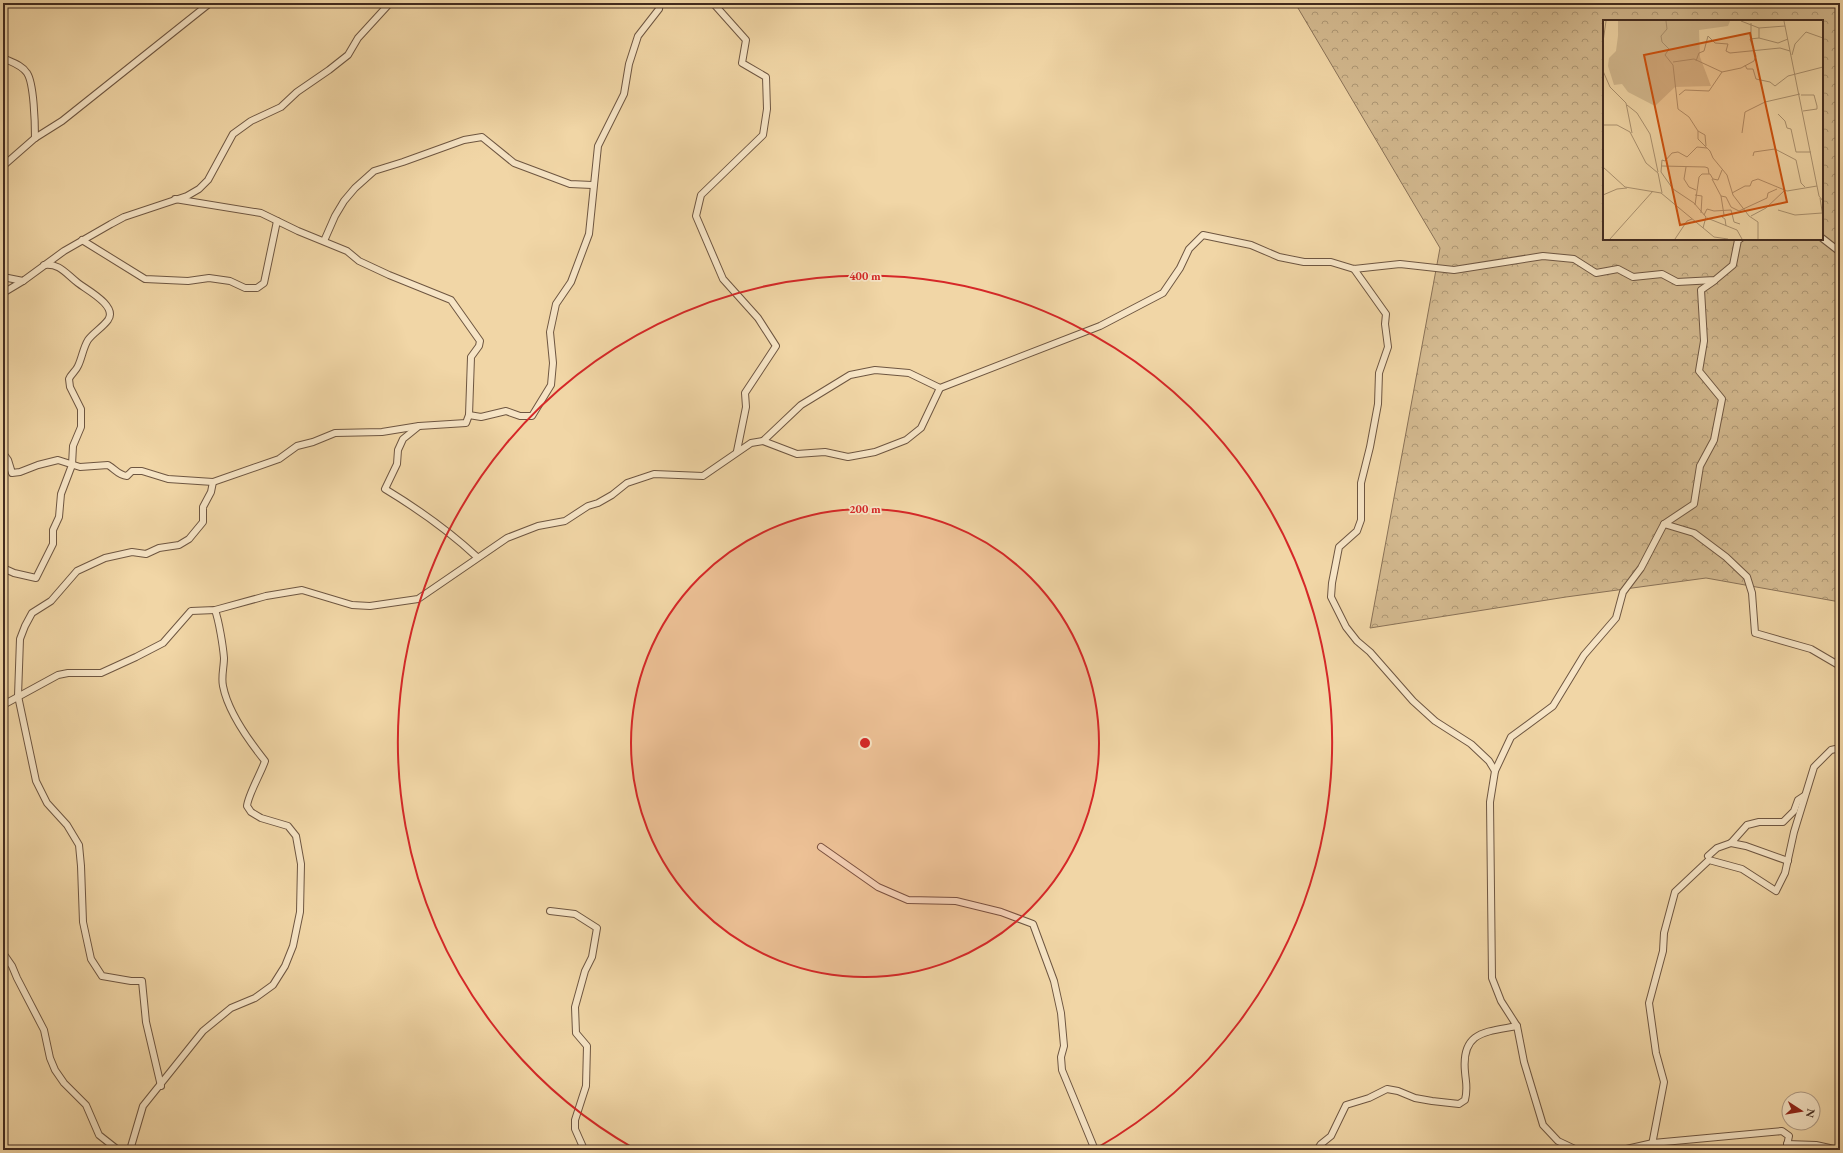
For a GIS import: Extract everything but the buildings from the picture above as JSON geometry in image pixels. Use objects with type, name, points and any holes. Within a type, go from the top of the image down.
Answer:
[{"type":"street","points":[[3,166],[36,138],[62,122],[210,3]]},
{"type":"street","points":[[3,293],[82,240],[124,217],[175,199],[188,196],[200,189],[208,180],[233,134],[251,121],[281,107],[297,92],[348,55],[358,38],[390,3]]},
{"type":"street","points":[[469,415],[481,417],[506,411],[520,416],[532,416],[551,385],[553,363],[550,332],[553,314],[556,304],[571,282],[589,234],[592,185],[598,146],[624,94],[629,64],[638,36],[659,9],[660,3]]},
{"type":"street","points":[[713,3],[746,40],[742,63],[766,77],[767,109],[763,136],[702,195],[696,216],[723,279],[758,318],[776,346],[745,393],[746,407],[737,451]]},
{"type":"street","points":[[3,58],[21,67],[28,74],[36,116],[36,138]]},
{"type":"street","points":[[324,241],[335,216],[344,201],[355,188],[374,171],[464,140],[482,137],[514,163],[570,184],[592,185]]},
{"type":"street","points":[[3,453],[8,460],[12,472],[20,472],[38,465],[58,460],[72,465],[95,467],[108,465],[124,476],[127,476],[132,471],[142,471],[168,479],[213,482],[279,459],[297,446],[313,442],[335,433],[382,432],[419,426],[466,423],[469,415],[471,357],[480,346],[480,341],[451,300],[389,275],[359,261],[347,251],[260,213],[175,199]]},
{"type":"street","points":[[82,240],[145,278],[188,281],[208,278],[230,281],[245,288],[257,288],[264,283],[277,221]]},
{"type":"street","points":[[3,705],[58,675],[68,672],[101,673],[163,643],[191,611],[214,610],[266,596],[302,590],[352,605],[370,606],[418,599],[477,557],[507,538],[538,526],[565,521],[588,506],[598,503],[612,495],[627,483],[654,474],[703,476],[737,451],[751,443],[763,441],[797,454],[825,452],[848,457],[875,452],[906,440],[921,428],[940,388],[1100,326],[1163,293],[1180,268],[1189,249],[1203,235],[1251,245],[1280,257],[1304,262],[1331,262],[1354,269],[1400,264],[1454,270],[1543,256],[1574,259],[1596,273],[1618,269],[1633,277],[1662,274],[1677,282],[1714,280]]},
{"type":"street","points":[[1823,239],[1840,252]]},
{"type":"street","points":[[1577,1150],[1558,1141],[1543,1125],[1524,1062],[1517,1026],[1501,1001],[1492,978],[1490,802],[1495,771],[1511,737],[1553,706],[1584,655],[1616,618],[1623,592],[1641,568],[1664,524],[1694,504],[1700,466],[1714,440],[1722,399],[1699,371],[1704,341],[1701,290],[1733,265],[1738,240]]},
{"type":"street","points":[[3,568],[14,573],[33,578],[37,575],[52,544],[53,530],[59,517],[60,494],[72,465],[73,446],[81,427],[80,409],[70,387],[69,379],[77,368],[88,340],[108,320],[110,312],[99,298],[78,283],[61,268],[53,264],[43,266]]},
{"type":"street","points":[[1354,269],[1386,314],[1385,324],[1388,347],[1380,373],[1378,404],[1370,447],[1361,483],[1361,520],[1357,531],[1339,547],[1332,583],[1332,597],[1346,627],[1357,641],[1370,652],[1413,701],[1435,721],[1471,744],[1489,761],[1495,771]]},
{"type":"street","points":[[3,277],[23,281]]},
{"type":"street","points":[[763,441],[800,405],[850,375],[875,370],[909,372],[940,388]]},
{"type":"street","points":[[419,426],[403,439],[398,450],[397,464],[385,489],[418,509],[459,540],[477,557]]},
{"type":"street","points":[[161,1086],[146,1022],[142,981],[131,981],[102,976],[91,959],[83,922],[79,845],[67,825],[47,803],[36,781],[18,696],[20,639],[24,626],[32,613],[51,601],[77,571],[105,558],[132,552],[146,554],[159,548],[179,545],[189,539],[203,522],[203,507],[211,492],[213,482]]},
{"type":"street","points":[[1664,524],[1694,533],[1726,557],[1747,577],[1752,593],[1755,633],[1811,649],[1840,666]]},
{"type":"street","points":[[130,1150],[143,1106],[161,1086],[203,1031],[231,1008],[256,998],[273,985],[285,966],[293,946],[300,912],[301,864],[296,836],[288,826],[261,818],[251,812],[247,806],[247,799],[256,784],[265,761],[250,743],[228,703],[222,685],[224,658],[218,618],[214,610]]},
{"type":"street","points":[[1651,1150],[1664,1082],[1656,1054],[1649,1003],[1663,951],[1664,932],[1676,892],[1709,860],[1742,869],[1776,891],[1785,874],[1804,796],[1814,767],[1831,750],[1840,748]]},
{"type":"street","points":[[1708,856],[1717,848],[1731,843],[1747,825],[1759,822],[1783,822],[1794,811],[1798,800],[1804,796]]},
{"type":"street","points":[[1731,843],[1746,846],[1788,861]]},
{"type":"street","points":[[821,848],[878,887],[908,900],[956,901],[1001,912],[1033,924],[1054,981],[1061,1013],[1064,1046],[1061,1057],[1062,1070],[1095,1150]]},
{"type":"street","points":[[550,911],[575,914],[597,928],[592,957],[585,971],[575,1007],[576,1033],[587,1046],[586,1086],[575,1120],[575,1129],[583,1147],[582,1150]]},
{"type":"street","points":[[3,953],[12,966],[44,1030],[50,1058],[55,1070],[64,1082],[86,1105],[99,1135],[118,1150]]},
{"type":"street","points":[[1317,1150],[1321,1144],[1331,1136],[1346,1105],[1369,1098],[1387,1089],[1398,1091],[1415,1098],[1458,1104],[1465,1100],[1468,1087],[1465,1072],[1466,1052],[1472,1041],[1481,1033],[1517,1026]]},
{"type":"street","points":[[1622,1150],[1653,1143],[1782,1131],[1789,1136],[1787,1147],[1816,1145],[1834,1149],[1840,1148]]},
{"type":"green space","points":[[1295,3],[1840,3],[1840,602],[1706,578],[1566,597],[1370,628],[1440,248]]}]
